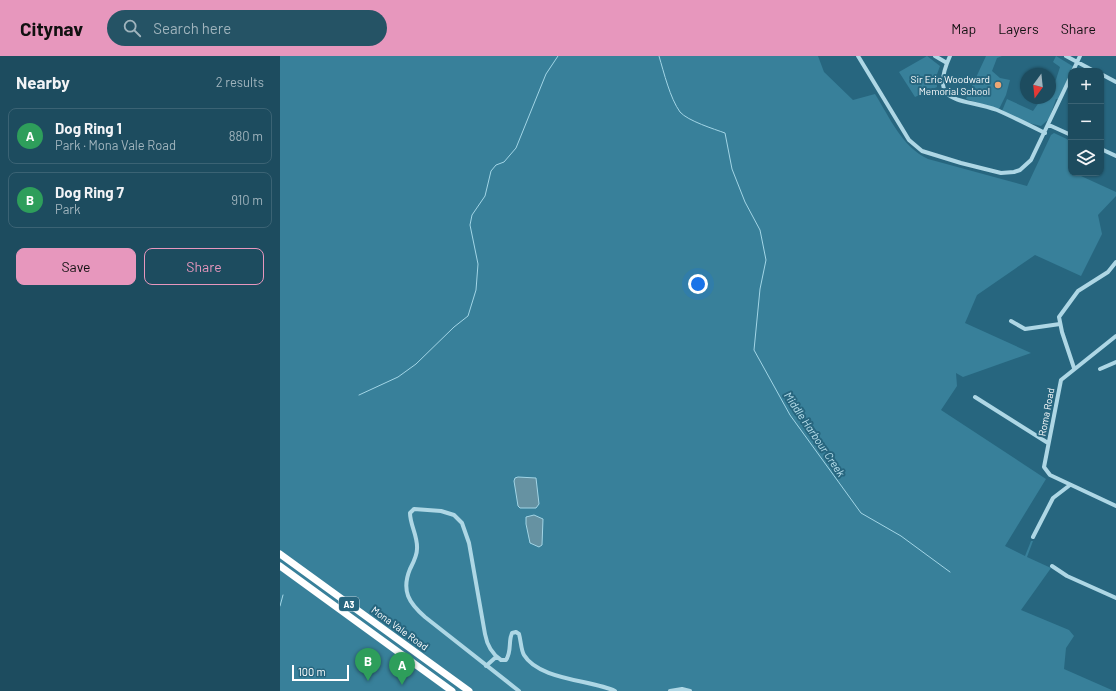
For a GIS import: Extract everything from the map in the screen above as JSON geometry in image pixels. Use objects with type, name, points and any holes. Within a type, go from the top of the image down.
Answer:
[{"type":"highway","name":"Mona Vale Road","points":[[280,554],[468,691]]},
{"type":"highway","name":"Mona Vale Road","points":[[280,566],[452,691]]},
{"type":"street","points":[[858,56],[909,140],[922,151],[994,171],[1014,172],[1026,166],[1031,160],[1045,133],[1068,83]]},
{"type":"street","points":[[935,56],[947,63]]},
{"type":"street","points":[[950,56],[943,72],[942,84],[948,96],[996,110],[1045,133]]},
{"type":"street","points":[[1066,56],[1088,68]]},
{"type":"street","points":[[1074,68],[1080,56]]},
{"type":"street","points":[[1104,76],[1116,82]]},
{"type":"street","points":[[1049,125],[1068,134]]},
{"type":"street","points":[[1104,150],[1116,156]]},
{"type":"street","points":[[1074,368],[1059,317],[1078,291],[1108,272],[1116,262]]},
{"type":"street","points":[[1011,321],[1025,329],[1060,324]]},
{"type":"street","name":"Roma Road","points":[[1070,485],[1050,475],[1045,470],[1048,443],[1060,380],[1116,336]]},
{"type":"street","points":[[1100,369],[1116,362]]},
{"type":"street","points":[[975,397],[1048,443]]},
{"type":"street","points":[[1033,537],[1053,498],[1070,485],[1116,506]]},
{"type":"street","points":[[519,691],[420,613],[412,605],[408,597],[405,581],[417,549],[410,518],[410,512],[414,509],[442,511],[454,515],[462,523],[469,543],[487,644],[496,657],[501,660],[506,660],[510,654],[510,636],[512,632],[516,632],[519,634],[523,654],[528,660],[540,668],[563,678],[597,685],[615,691]]},
{"type":"street","points":[[1052,566],[1067,576],[1116,598]]},
{"type":"street","points":[[486,666],[496,657]]},
{"type":"street","points":[[670,691],[682,689],[690,691]]},
{"type":"shaded area","points":[[280,56],[818,56],[824,72],[853,100],[875,94],[897,131],[911,147],[928,159],[1027,186],[1051,135],[1054,133],[1068,140],[1068,176],[1081,176],[1116,192],[1116,196],[1098,215],[1102,234],[1081,276],[1035,255],[977,295],[965,323],[1031,353],[963,377],[956,373],[957,386],[941,410],[1046,479],[1005,546],[1025,556],[1031,541],[1033,541],[1027,557],[1051,568],[1021,610],[1069,630],[1074,636],[1066,648],[1064,669],[1114,691],[280,691]]},
{"type":"shaded area","points":[[927,56],[940,66],[936,77],[937,87],[915,97],[899,72]]},
{"type":"shaded area","points":[[986,56],[1002,56],[997,58],[992,71],[1000,78],[1010,80],[1006,95],[999,109],[966,99]]},
{"type":"shaded area","points":[[1056,56],[1074,67],[1068,68],[1068,80],[1059,99],[1056,99],[1056,80],[1060,67],[1053,62]]},
{"type":"shaded area","points":[[1007,99],[1033,111],[1038,104],[1054,104],[1049,119],[1041,126],[1025,122],[1002,111]]},
{"type":"shaded area","points":[[515,478],[536,478],[539,504],[536,508],[520,508],[518,506],[514,481]]},
{"type":"shaded area","points":[[534,515],[543,519],[542,545],[539,547],[530,543],[526,524],[526,517]]},
{"type":"waterway","points":[[359,395],[398,377],[416,364],[454,327],[468,316],[476,290],[478,264],[470,225],[472,215],[485,196],[491,171],[496,165],[504,162],[516,148],[546,74],[558,56]]},
{"type":"waterway","name":"Middle Harbour Creek","points":[[659,56],[670,93],[680,112],[695,122],[725,133],[732,169],[745,202],[760,230],[766,260],[760,289],[754,350],[790,415],[861,513],[901,536],[950,572]]},
{"type":"waterway","points":[[280,606],[283,595]]},
{"type":"place","name":"Sir Eric Woodward Memorial School","points":[[998,85]]},
{"type":"place","name":"Dog Ring 7","points":[[368,681]]},
{"type":"place","name":"Dog Ring 1","points":[[402,685]]}]
